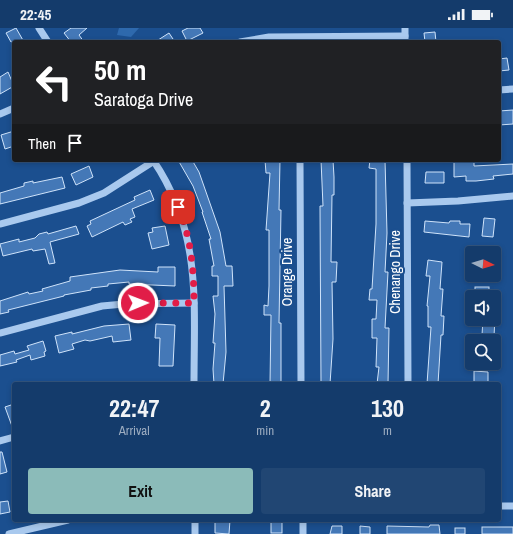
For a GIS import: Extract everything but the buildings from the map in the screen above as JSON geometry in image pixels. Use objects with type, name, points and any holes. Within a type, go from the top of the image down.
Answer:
[{"type":"street","points":[[39,28],[47,40]]},
{"type":"street","points":[[252,40],[269,37],[299,39],[405,35]]},
{"type":"street","points":[[501,90],[513,89]]},
{"type":"street","points":[[0,114],[12,109]]},
{"type":"street","points":[[0,224],[79,203],[104,193],[151,162]]},
{"type":"street","points":[[154,162],[168,182],[183,220],[192,259],[194,303],[194,382]]},
{"type":"street","name":"Orange Drive","points":[[300,162],[301,382]]},
{"type":"street","name":"Chenango Drive","points":[[407,162],[408,382]]},
{"type":"street","points":[[407,203],[458,201],[513,196]]},
{"type":"street","points":[[0,333],[102,306],[124,304],[194,303]]},
{"type":"street","points":[[0,441],[12,438]]},
{"type":"street","points":[[501,506],[513,506]]},
{"type":"street","points":[[9,534],[60,522]]},
{"type":"street","points":[[195,522],[195,534]]},
{"type":"street","points":[[303,522],[303,534]]},
{"type":"shaded area","points":[[119,28],[139,28],[131,37],[117,35]]},
{"type":"route","points":[[138,303],[194,303],[192,259],[183,220],[178,207]]}]
